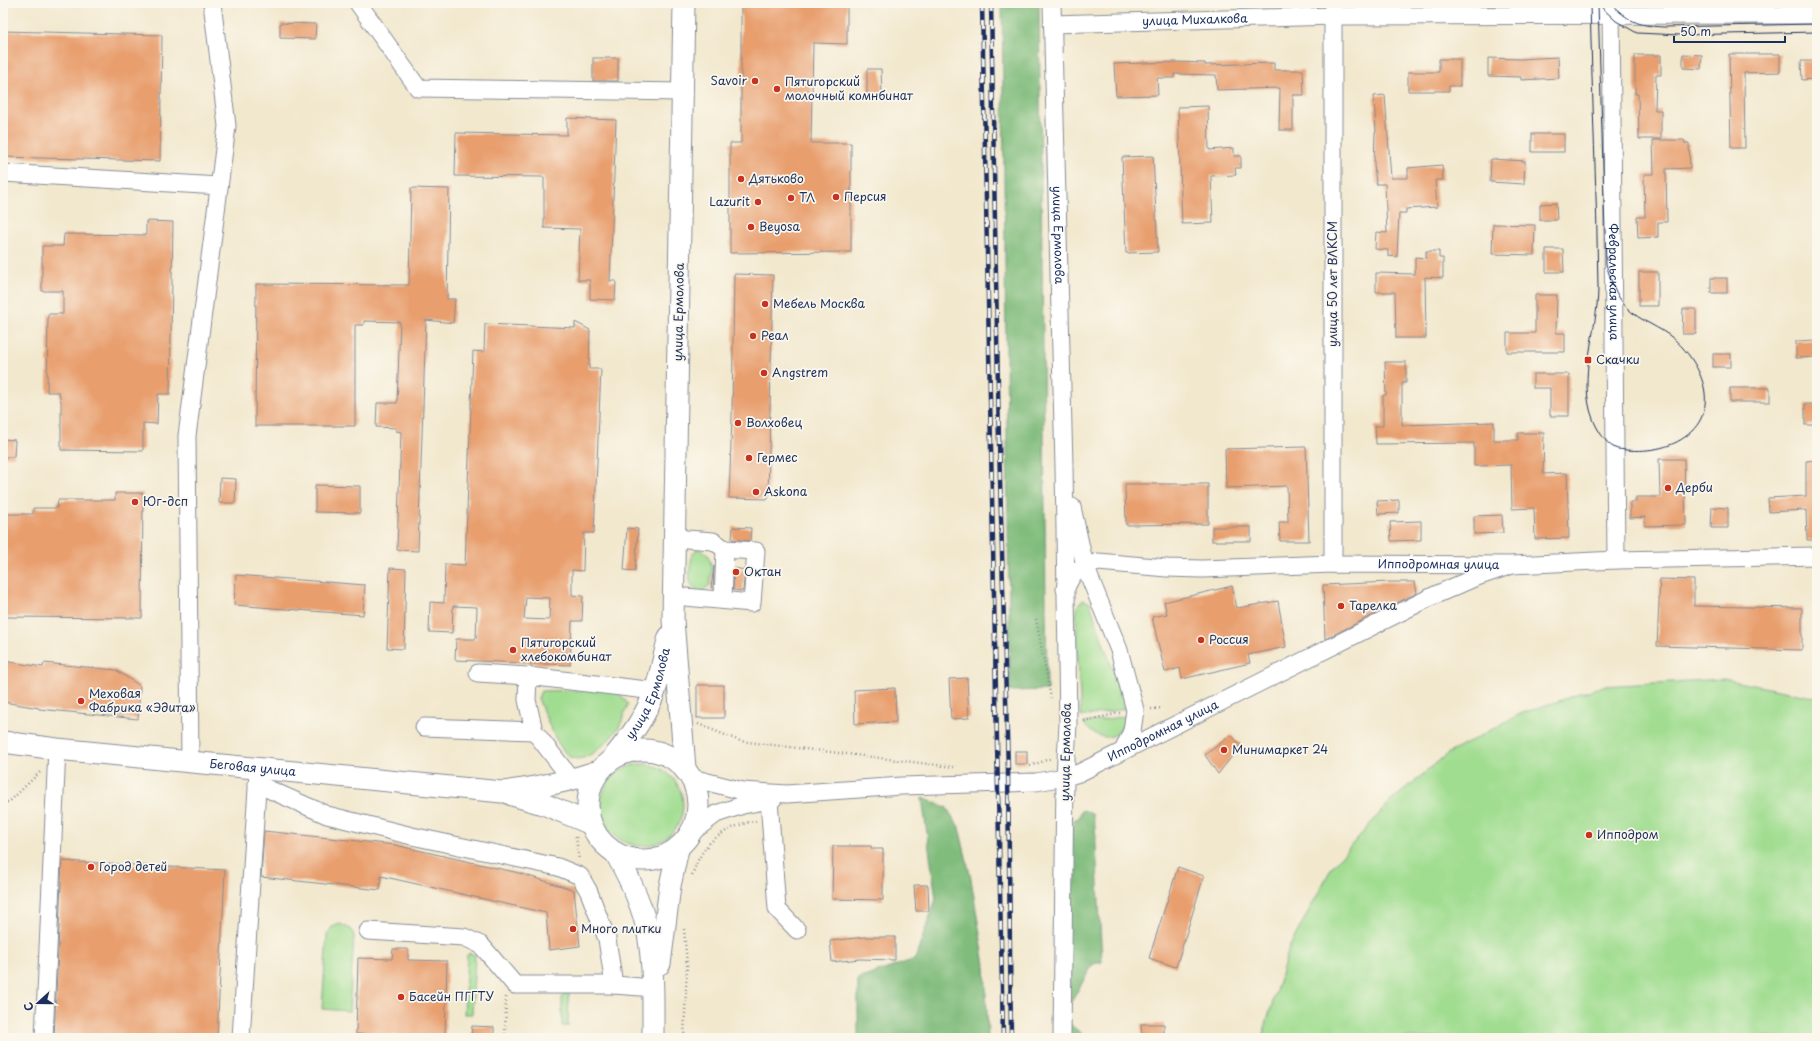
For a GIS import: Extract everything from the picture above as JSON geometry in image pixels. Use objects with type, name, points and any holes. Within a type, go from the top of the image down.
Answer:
[{"type":"main road","name":"улица Ермолова","points":[[673,620],[655,691],[645,713],[630,738],[592,783],[588,797],[588,811],[591,824],[597,836],[616,854],[632,860],[648,861],[664,857],[678,849],[692,833],[697,818],[698,802],[689,773],[681,716],[673,620],[684,3]]},
{"type":"main road","name":"Беговая улица","points":[[3,742],[57,756],[190,762],[257,776],[502,792],[537,788],[572,780],[606,765]]},
{"type":"main road","name":"улица Ермолова","points":[[606,765],[627,752],[644,750],[660,753],[676,760],[689,773]]},
{"type":"main road","name":"Беговая улица","points":[[502,792],[546,805],[591,824]]},
{"type":"main road","name":"улица Ермолова","points":[[654,1038],[662,941],[678,849]]},
{"type":"main road","name":"улица Ермолова","points":[[616,854],[633,886],[648,932],[654,988],[654,1038]]},
{"type":"street","points":[[190,762],[187,436],[227,126],[212,3]]},
{"type":"street","points":[[358,3],[418,88],[682,92]]},
{"type":"street","name":"улица Ермолова","points":[[1052,3],[1064,466],[1068,724],[1065,777],[1062,1038]]},
{"type":"street","name":"улица Михалкова","points":[[1052,24],[1334,10],[1612,10],[1817,15]]},
{"type":"street","name":"улица 50 лет ВЛКСМ","points":[[1333,564],[1334,10]]},
{"type":"street","name":"Февральская улица","points":[[1612,10],[1616,560]]},
{"type":"street","points":[[3,173],[219,186]]},
{"type":"street","name":"улица Ермолова","points":[[1064,466],[1085,566],[1119,650],[1135,710],[1132,731],[1124,751]]},
{"type":"street","points":[[674,538],[713,541],[725,549],[756,551],[752,603],[674,596]]},
{"type":"street","points":[[723,600],[725,549]]},
{"type":"street","name":"Ипподромная улица","points":[[1085,566],[1098,562],[1167,568],[1202,569],[1333,564],[1512,565],[1616,560],[1817,556]]},
{"type":"street","name":"Ипподромная улица","points":[[689,773],[743,791],[787,794],[902,786],[1036,782],[1065,777],[1079,773],[1124,751],[1433,596],[1474,578],[1512,565]]},
{"type":"street","points":[[1065,590],[1072,576],[1077,570],[1085,566]]},
{"type":"street","points":[[478,674],[528,676],[655,691]]},
{"type":"street","points":[[528,676],[528,700],[534,731],[572,780]]},
{"type":"street","points":[[424,727],[534,731]]},
{"type":"street","points":[[44,1038],[57,756]]},
{"type":"street","points":[[241,1038],[257,776],[327,815],[412,836],[558,867],[580,876],[589,892],[607,939],[614,985]]},
{"type":"street","name":"Ипподромная улица","points":[[692,833],[716,814],[743,804],[769,800],[787,794]]},
{"type":"street","points":[[769,800],[777,909],[797,930]]},
{"type":"street","points":[[368,931],[464,937],[481,945],[515,985],[614,985],[654,988]]},
{"type":"path","points":[[1036,619],[1052,703]]},
{"type":"path","points":[[1068,724],[1135,710],[1163,708]]},
{"type":"path","points":[[681,716],[740,741],[962,768]]},
{"type":"path","points":[[1028,766],[1052,758],[1054,753]]},
{"type":"path","points":[[3,802],[9,802],[57,756]]},
{"type":"path","points":[[691,877],[701,854],[718,837],[730,828],[748,822],[770,818]]},
{"type":"path","points":[[684,927],[684,951],[687,965],[684,1038]]},
{"type":"path","points":[[505,1038],[507,977]]},
{"type":"green space","points":[[1002,3],[1039,3],[1047,690],[1010,691]]},
{"type":"green space","points":[[698,548],[708,555],[712,568],[710,585],[700,593],[695,590],[690,582],[692,555]]},
{"type":"green space","points":[[1083,600],[1089,602],[1091,607],[1123,700],[1124,709],[1081,717],[1076,618],[1077,607]]},
{"type":"green space","name":"Ипподpом","points":[[1724,679],[1817,698],[1817,1038],[1262,1038],[1289,948],[1332,867],[1389,803],[1447,754],[1520,714],[1603,686]]},
{"type":"green space","points":[[610,689],[617,691],[628,704],[619,727],[598,750],[590,755],[576,759],[570,757],[561,747],[547,721],[538,698],[541,691]]},
{"type":"green space","points":[[1125,716],[1119,731],[1115,735],[1105,737],[1095,734],[1084,723]]},
{"type":"green space","points":[[634,764],[650,764],[665,771],[676,782],[683,797],[683,813],[680,821],[671,834],[658,843],[650,846],[634,846],[619,839],[608,828],[601,813],[601,797],[608,782],[619,771]]},
{"type":"green space","points":[[922,798],[946,807],[959,827],[971,879],[985,965],[988,1038],[858,1038],[858,979],[915,959],[936,899]]},
{"type":"green space","points":[[1082,810],[1092,813],[1095,826],[1102,962],[1093,964],[1062,1018],[1087,1038],[1054,1038],[1053,1017],[1073,820],[1079,818]]},
{"type":"green space","points":[[340,924],[351,929],[354,936],[349,1011],[322,1009],[327,935],[332,927]]},
{"type":"green space","points":[[470,953],[475,955],[472,1014],[464,1014],[467,955]]},
{"type":"green space","points":[[565,993],[569,993],[568,1026],[562,1026],[562,998]]},
{"type":"building","points":[[741,3],[847,3],[847,44],[813,43],[811,143],[851,143],[851,252],[730,253],[730,143],[741,143]]},
{"type":"building","points":[[280,23],[316,24],[315,39],[280,38]]},
{"type":"building","points":[[3,31],[162,35],[160,161],[3,157]]},
{"type":"building","points":[[1683,54],[1702,55],[1701,69],[1683,68]]},
{"type":"building","points":[[1729,54],[1780,54],[1780,72],[1744,73],[1745,148],[1731,148]]},
{"type":"building","points":[[1635,55],[1661,55],[1661,75],[1656,75],[1655,110],[1661,110],[1661,139],[1639,139],[1638,94],[1635,94]]},
{"type":"building","points":[[1558,57],[1559,78],[1521,80],[1521,77],[1488,76],[1488,58],[1520,59]]},
{"type":"building","points":[[593,58],[618,58],[618,81],[593,81]]},
{"type":"building","points":[[1439,59],[1460,59],[1460,86],[1449,86],[1449,91],[1408,91],[1408,72],[1439,72]]},
{"type":"building","points":[[1801,61],[1817,61],[1817,79],[1802,80]]},
{"type":"building","points":[[1176,62],[1205,63],[1205,65],[1274,63],[1274,70],[1303,70],[1304,95],[1293,95],[1293,130],[1279,130],[1280,88],[1217,90],[1216,75],[1174,74],[1174,78],[1157,78],[1158,95],[1116,96],[1114,64]]},
{"type":"building","points":[[867,69],[881,69],[882,97],[867,97]]},
{"type":"building","points":[[1385,95],[1391,178],[1408,178],[1408,168],[1442,165],[1443,180],[1435,180],[1437,207],[1406,209],[1406,213],[1399,213],[1397,257],[1388,256],[1388,250],[1375,249],[1376,232],[1387,233],[1385,184],[1376,184],[1374,164],[1376,132],[1374,96]]},
{"type":"building","points":[[1208,106],[1209,150],[1234,148],[1234,156],[1241,156],[1241,168],[1235,168],[1236,175],[1211,176],[1213,223],[1182,224],[1178,107]]},
{"type":"building","points":[[567,118],[616,120],[610,281],[616,281],[615,300],[590,299],[590,280],[578,280],[580,229],[544,228],[544,177],[455,176],[456,133],[567,135]]},
{"type":"building","points":[[1532,134],[1564,134],[1564,152],[1532,152]]},
{"type":"building","points":[[1653,140],[1684,140],[1685,143],[1689,143],[1690,168],[1666,169],[1667,222],[1658,222],[1658,237],[1638,238],[1637,217],[1645,217],[1644,174],[1654,174]]},
{"type":"building","points":[[1153,156],[1158,252],[1126,253],[1122,157]]},
{"type":"building","points":[[1491,159],[1525,161],[1524,184],[1490,182]]},
{"type":"building","points":[[411,188],[449,189],[447,299],[455,299],[453,323],[426,320],[418,551],[397,550],[401,432],[396,431],[396,428],[376,427],[377,403],[397,403],[400,322],[364,321],[364,325],[355,325],[355,426],[255,426],[256,284],[409,285]]},
{"type":"building","points":[[1556,203],[1557,220],[1540,220],[1540,204]]},
{"type":"building","points":[[146,221],[173,222],[170,394],[158,394],[157,424],[143,423],[143,451],[61,450],[61,402],[59,392],[47,392],[48,314],[63,314],[63,291],[42,291],[42,246],[63,246],[64,234],[146,235]]},
{"type":"building","points":[[1493,224],[1535,225],[1534,255],[1492,254]]},
{"type":"building","points":[[1546,249],[1563,249],[1564,272],[1546,272]]},
{"type":"building","points":[[1426,251],[1439,251],[1439,258],[1443,258],[1443,278],[1425,277],[1426,338],[1396,338],[1395,292],[1376,292],[1376,273],[1415,274],[1415,257],[1426,258]]},
{"type":"building","points":[[1639,272],[1658,272],[1658,306],[1639,306]]},
{"type":"building","points":[[734,274],[773,275],[768,499],[729,498]]},
{"type":"building","points":[[1711,278],[1727,278],[1727,293],[1711,293]]},
{"type":"building","points":[[1535,295],[1557,295],[1556,333],[1565,333],[1565,352],[1507,352],[1507,333],[1535,333]]},
{"type":"building","points":[[1683,309],[1696,309],[1696,334],[1682,334]]},
{"type":"building","points":[[575,322],[590,330],[589,369],[601,369],[594,533],[584,533],[583,571],[572,570],[572,595],[583,596],[582,621],[572,621],[570,665],[455,660],[456,639],[476,639],[477,607],[453,606],[452,633],[429,632],[430,602],[444,603],[445,564],[465,565],[473,351],[484,352],[485,324],[575,328]],"holes":[[[526,597],[550,598],[549,620],[524,619]]]},
{"type":"building","points":[[1817,340],[1817,357],[1796,358],[1796,341]]},
{"type":"building","points":[[1713,354],[1731,354],[1731,367],[1713,367]]},
{"type":"building","points":[[1385,362],[1406,362],[1406,383],[1402,383],[1402,425],[1494,422],[1494,440],[1518,440],[1518,433],[1544,433],[1543,474],[1567,473],[1569,538],[1535,539],[1534,508],[1512,509],[1511,465],[1474,466],[1474,443],[1376,444],[1375,426],[1383,426],[1383,395],[1386,395]]},
{"type":"building","points":[[1533,374],[1569,374],[1569,416],[1550,416],[1550,388],[1533,388]]},
{"type":"building","points":[[1730,388],[1770,388],[1770,402],[1730,402]]},
{"type":"building","points":[[1805,404],[1817,404],[1817,425],[1805,425]]},
{"type":"building","points":[[3,439],[15,440],[14,457],[3,457]]},
{"type":"building","points":[[1306,447],[1309,541],[1280,541],[1279,522],[1288,522],[1287,486],[1226,488],[1225,449]]},
{"type":"building","points":[[1659,459],[1684,459],[1686,525],[1645,526],[1645,517],[1630,518],[1630,502],[1636,502],[1636,497],[1660,497]]},
{"type":"building","points":[[1817,460],[1817,540],[1807,540],[1806,510],[1769,512],[1768,498],[1806,496],[1806,461]]},
{"type":"building","points":[[220,478],[236,479],[235,503],[219,503]]},
{"type":"building","points":[[1125,484],[1208,484],[1208,524],[1126,525]]},
{"type":"building","points":[[315,485],[360,486],[360,513],[315,512]]},
{"type":"building","points":[[115,493],[143,493],[142,618],[3,617],[3,514],[33,514],[33,508],[57,508],[58,500],[115,500]]},
{"type":"building","points":[[1399,500],[1399,513],[1378,514],[1377,501]]},
{"type":"building","points":[[1712,507],[1728,508],[1728,528],[1711,528]]},
{"type":"building","points":[[1502,515],[1503,533],[1474,534],[1474,516]]},
{"type":"building","points":[[1421,521],[1421,540],[1391,541],[1390,522]]},
{"type":"building","points":[[733,527],[751,528],[750,541],[732,539]]},
{"type":"building","points":[[1212,527],[1251,527],[1251,541],[1212,541]]},
{"type":"building","points":[[627,528],[638,529],[635,571],[624,570]]},
{"type":"building","points":[[714,566],[713,588],[711,588]]},
{"type":"building","points":[[390,568],[406,569],[404,649],[387,648]]},
{"type":"building","points":[[734,568],[745,570],[743,591],[733,590]]},
{"type":"building","points":[[236,575],[365,585],[363,615],[234,605]]},
{"type":"building","points":[[1660,579],[1694,580],[1694,606],[1802,608],[1802,650],[1657,646]]},
{"type":"building","points":[[1415,582],[1417,593],[1325,639],[1323,585]]},
{"type":"building","name":"Россия","points":[[1232,586],[1237,608],[1278,601],[1286,647],[1248,655],[1250,663],[1182,679],[1180,668],[1165,672],[1152,617],[1167,614],[1164,602]]},
{"type":"building","points":[[3,661],[43,667],[44,663],[116,670],[140,686],[138,719],[39,709],[3,702]]},
{"type":"building","points":[[967,678],[969,718],[951,719],[949,679]]},
{"type":"building","points":[[697,685],[724,685],[724,718],[697,718]]},
{"type":"building","points":[[895,688],[896,722],[855,724],[854,690]]},
{"type":"building","name":"Минимаркет 24","points":[[1231,735],[1241,745],[1218,774],[1205,755]]},
{"type":"building","points":[[1015,751],[1027,751],[1027,764],[1015,764]]},
{"type":"building","points":[[264,831],[395,845],[519,873],[574,890],[580,946],[549,950],[546,913],[381,876],[380,890],[261,877]]},
{"type":"building","points":[[833,846],[871,846],[872,849],[883,849],[883,900],[832,899]]},
{"type":"building","points":[[62,861],[225,870],[217,1038],[54,1038]]},
{"type":"building","points":[[1178,867],[1204,876],[1176,967],[1149,958]]},
{"type":"building","points":[[914,885],[928,885],[929,911],[916,911]]},
{"type":"building","points":[[865,937],[895,937],[895,960],[860,959],[832,962],[830,941]]},
{"type":"building","name":"Басейн ПГГТУ","points":[[393,949],[408,949],[408,960],[447,961],[445,1037],[356,1034],[358,958],[392,959]]},
{"type":"building","points":[[1141,1024],[1164,1024],[1164,1038],[1142,1038]]},
{"type":"building","points":[[472,1026],[494,1027],[494,1038],[471,1038]]},
{"type":"tram line","points":[[1590,3],[1598,288],[1588,370],[1587,387],[1589,403],[1593,419],[1597,427],[1611,446],[1626,450],[1661,448],[1678,441],[1692,431],[1700,420],[1705,408],[1705,395],[1703,383],[1698,370],[1683,348],[1663,331],[1638,317],[1627,308],[1616,293],[1606,264],[1598,3]]},
{"type":"tram line","points":[[1597,3],[1616,21],[1637,33],[1680,35],[1817,32]]},
{"type":"tram line","points":[[1610,3],[1628,18],[1640,24],[1663,27],[1817,24]]},
{"type":"railway","points":[[982,3],[1003,1038]]},
{"type":"railway","points":[[991,3],[999,442],[1008,771],[1011,1038]]},
{"type":"place","name":"Savoir","points":[[755,81]]},
{"type":"place","name":"Пятигорский молочный комнбинат","points":[[777,89]]},
{"type":"place","name":"Дятьково","points":[[741,179]]},
{"type":"place","name":"Персия","points":[[836,197]]},
{"type":"place","name":"ТЛ","points":[[791,198]]},
{"type":"place","name":"Lazurit","points":[[758,202]]},
{"type":"place","name":"Beyosa","points":[[751,227]]},
{"type":"place","name":"Мебель Москва","points":[[765,304]]},
{"type":"place","name":"Реал","points":[[753,336]]},
{"type":"place","name":"Скачки","points":[[1588,360]]},
{"type":"place","name":"Angstrem","points":[[764,373]]},
{"type":"place","name":"Волховец","points":[[738,423]]},
{"type":"place","name":"Гермес","points":[[749,458]]},
{"type":"place","name":"Дерби","points":[[1668,488]]},
{"type":"place","name":"Askona","points":[[756,492]]},
{"type":"place","name":"Юг-дсп","points":[[135,502]]},
{"type":"place","name":"Октан","points":[[736,572]]},
{"type":"place","name":"Тарелка","points":[[1341,606]]},
{"type":"place","name":"Россия","points":[[1201,640]]},
{"type":"place","name":"Пятигорский хлебокомбинат","points":[[513,650]]},
{"type":"place","name":"Меховая Фабрика «Эдита»","points":[[81,701]]},
{"type":"place","name":"Минимаркет 24","points":[[1224,750]]},
{"type":"place","name":"Ипподpом","points":[[1589,835]]},
{"type":"place","name":"Город детей","points":[[91,867]]},
{"type":"place","name":"Много плитки","points":[[573,929]]},
{"type":"place","name":"Басейн ПГГТУ","points":[[401,997]]}]
